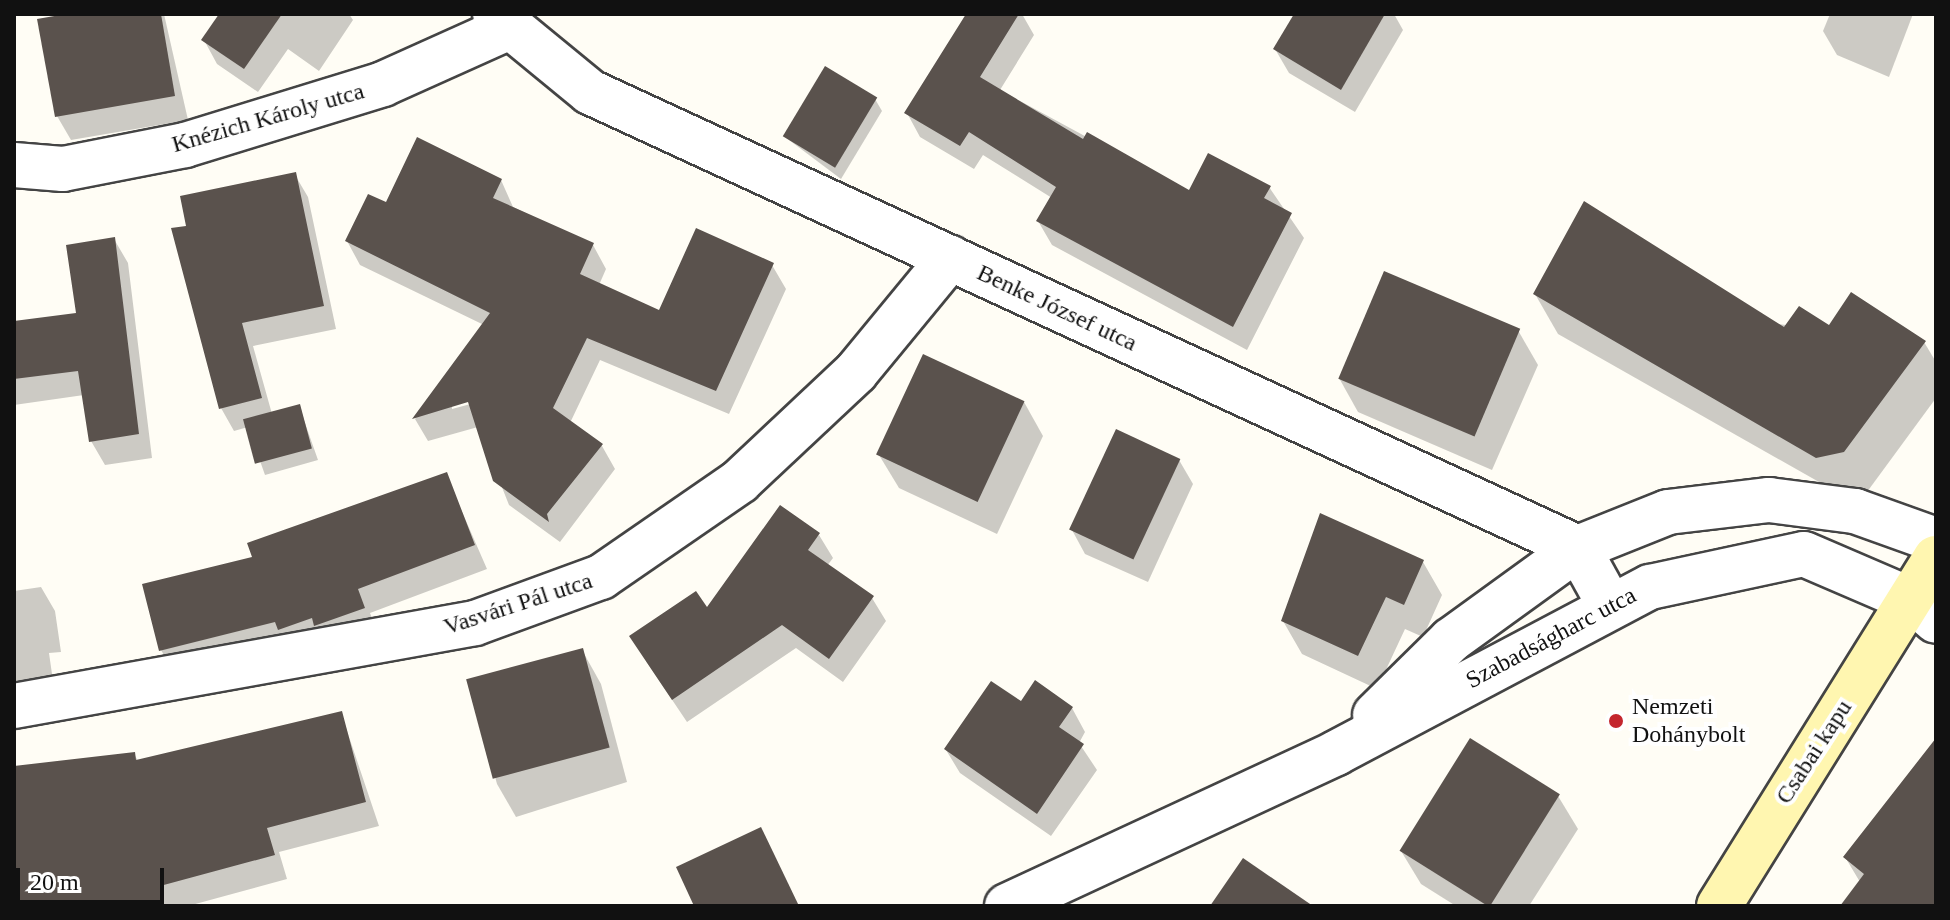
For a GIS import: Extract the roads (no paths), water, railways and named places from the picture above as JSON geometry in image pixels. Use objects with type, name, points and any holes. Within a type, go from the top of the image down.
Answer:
[{"type":"street","name":"Knézich Károly utca","points":[[14,165],[63,169],[185,145],[383,84],[506,18]]},
{"type":"street","name":"Benke József utca","points":[[506,18],[590,92],[1578,548]]},
{"type":"street","name":"Vasvári Pál utca","points":[[14,706],[446,629],[601,577],[740,481],[856,372],[950,258]]},
{"type":"street","name":"Szabadságharc utca","points":[[1336,753],[1451,640],[1578,548],[1668,512],[1769,500],[1855,511],[1936,540]]},
{"type":"street","points":[[1578,548],[1609,604]]},
{"type":"street","name":"Szabadságharc utca","points":[[1007,906],[1336,753],[1609,604],[1650,587],[1804,554],[1924,611]]},
{"type":"street","name":"Csabai kapu","points":[[1719,906],[1924,611],[1936,558]]},
{"type":"place","name":"Nemzeti Dohánybolt","points":[[1616,721]]}]
